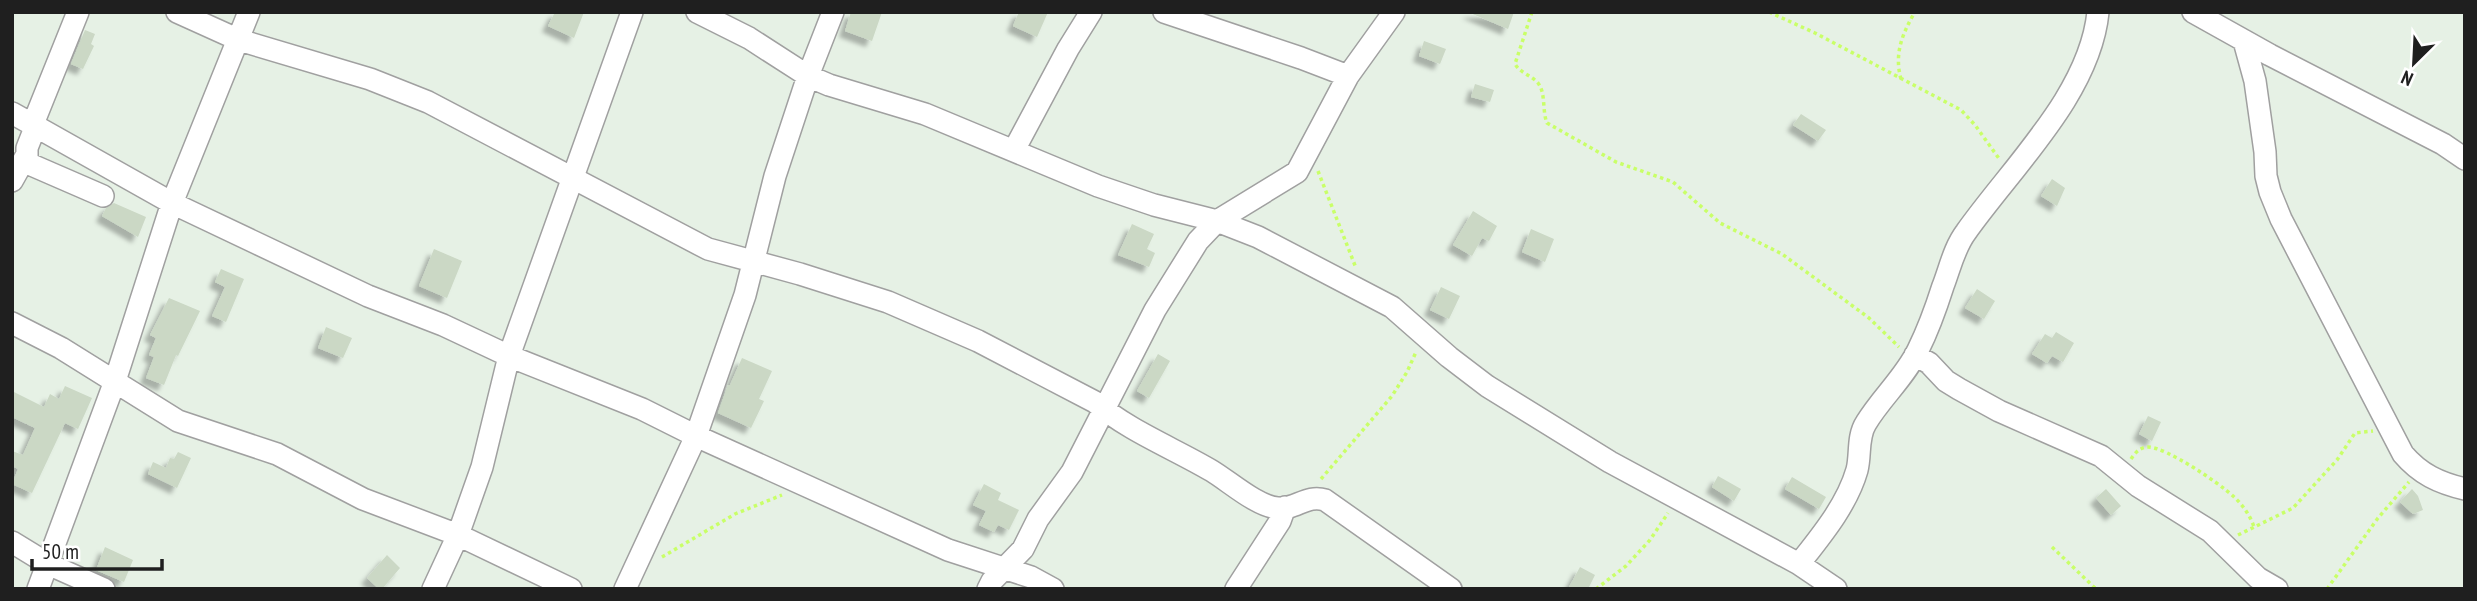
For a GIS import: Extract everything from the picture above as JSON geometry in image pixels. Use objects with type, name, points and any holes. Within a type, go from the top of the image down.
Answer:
[{"type":"street","points":[[12,181],[26,156],[34,124],[78,12]]},
{"type":"street","points":[[177,12],[239,40],[402,91],[439,107],[708,249],[843,287],[931,320],[1023,363],[1095,402],[1104,411],[1212,471],[1260,502],[1275,508],[1311,498],[1325,500],[1451,589]]},
{"type":"street","points":[[38,589],[115,381],[172,203],[249,12]]},
{"type":"street","points":[[433,589],[458,536],[482,467],[509,356],[550,244],[571,176],[632,12]]},
{"type":"street","points":[[697,12],[749,38],[808,76],[876,101],[925,114],[1098,186],[1154,205],[1217,220],[1258,237],[1392,307],[1487,386],[1610,462],[1799,565],[1836,589]]},
{"type":"street","points":[[625,589],[696,436],[746,295],[775,176],[808,76],[833,12]]},
{"type":"street","points":[[1014,150],[1091,12]]},
{"type":"street","points":[[1164,12],[1348,76]]},
{"type":"street","points":[[988,589],[1023,549],[1038,519],[1072,472],[1168,289],[1198,241],[1217,220],[1292,176],[1309,151],[1348,76],[1394,12]]},
{"type":"street","points":[[1799,565],[1848,491],[1857,469],[1864,426],[1915,355],[1965,233],[2025,159],[2070,90],[2087,53],[2098,12]]},
{"type":"street","points":[[2193,12],[2443,144],[2465,159]]},
{"type":"street","points":[[2244,41],[2255,81],[2266,176],[2281,219],[2403,454],[2421,472],[2445,484],[2465,489]]},
{"type":"street","points":[[12,113],[172,203],[368,296],[642,409],[948,550],[1031,577],[1053,589]]},
{"type":"street","points":[[26,156],[27,163],[34,167],[103,196]]},
{"type":"street","points":[[12,323],[61,348],[178,421],[277,454],[363,499],[458,536],[571,589]]},
{"type":"street","points":[[1915,355],[1929,363],[1947,381],[1999,411],[2088,449],[2138,486],[2196,521],[2258,578],[2277,589]]},
{"type":"street","points":[[1236,589],[1280,521],[1285,507]]},
{"type":"street","points":[[12,542],[48,564],[104,589]]},
{"type":"path","points":[[1532,12],[1515,64],[1540,87],[1544,116],[1548,123],[1616,162],[1673,182],[1720,223],[1782,254],[1869,318],[1899,347],[1915,355]]},
{"type":"path","points":[[1769,12],[1815,33],[1961,110],[1975,125],[2011,177]]},
{"type":"path","points":[[1901,79],[1897,63],[1898,50],[1915,12]]},
{"type":"path","points":[[1309,151],[1366,293]]},
{"type":"path","points":[[1311,498],[1321,480],[1392,396],[1407,372],[1424,334]]},
{"type":"path","points":[[2226,546],[2243,531],[2293,508],[2337,460],[2355,433],[2389,430]]},
{"type":"path","points":[[2122,472],[2141,448],[2162,451],[2231,494],[2248,513],[2255,527]]},
{"type":"path","points":[[2328,589],[2395,497],[2421,472]]},
{"type":"path","points":[[657,559],[736,514],[808,487]]},
{"type":"path","points":[[1596,589],[1626,566],[1650,540],[1678,500]]},
{"type":"path","points":[[2052,547],[2096,589]]},
{"type":"building","points":[[555,12],[584,12],[574,38],[548,26]]},
{"type":"building","points":[[851,12],[882,12],[872,41],[845,31]]},
{"type":"building","points":[[1019,12],[1048,12],[1037,37],[1013,26]]},
{"type":"building","points":[[1468,12],[1514,12],[1508,29]]},
{"type":"building","points":[[85,30],[95,34],[91,44],[94,46],[83,69],[71,64]]},
{"type":"building","points":[[1424,41],[1446,49],[1440,64],[1419,56]]},
{"type":"building","points":[[1475,84],[1494,90],[1490,102],[1471,97]]},
{"type":"building","points":[[1801,114],[1826,130],[1818,141],[1793,125]]},
{"type":"building","points":[[2052,179],[2065,188],[2057,206],[2041,196]]},
{"type":"building","points":[[114,203],[146,217],[138,237],[102,216],[106,208]]},
{"type":"building","points":[[1473,211],[1497,226],[1489,241],[1482,238],[1472,256],[1453,245]]},
{"type":"building","points":[[1132,224],[1154,234],[1147,249],[1155,253],[1149,267],[1118,255]]},
{"type":"building","points":[[1531,229],[1554,239],[1545,262],[1522,252]]},
{"type":"building","points":[[434,249],[462,261],[447,298],[419,286]]},
{"type":"building","points":[[221,269],[244,279],[226,322],[212,316],[225,287],[215,282]]},
{"type":"building","points":[[1441,287],[1460,296],[1449,319],[1430,310]]},
{"type":"building","points":[[1977,289],[1995,301],[1984,319],[1965,308]]},
{"type":"building","points":[[169,298],[200,311],[178,356],[176,355],[164,385],[146,378],[154,357],[149,355],[156,338],[150,335]]},
{"type":"building","points":[[326,327],[352,338],[343,358],[318,348]]},
{"type":"building","points":[[2056,332],[2074,343],[2063,362],[2052,356],[2047,363],[2032,354],[2045,334],[2052,338]]},
{"type":"building","points":[[1158,354],[1170,361],[1149,398],[1137,391]]},
{"type":"building","points":[[742,358],[772,371],[759,399],[764,401],[751,428],[718,413]]},
{"type":"building","points":[[65,386],[92,398],[78,429],[65,423],[32,493],[12,484],[18,469],[12,466],[12,451],[23,455],[35,428],[12,417],[12,391],[44,407],[50,394],[59,399]]},
{"type":"building","points":[[2148,416],[2161,422],[2152,441],[2139,434]]},
{"type":"building","points":[[178,452],[191,458],[177,488],[148,474],[153,462],[166,468],[170,458],[174,459]]},
{"type":"building","points":[[1718,476],[1741,489],[1734,501],[1712,487]]},
{"type":"building","points":[[1792,477],[1826,497],[1819,509],[1785,489]]},
{"type":"building","points":[[984,484],[1001,493],[998,500],[1019,510],[1009,530],[998,525],[994,532],[979,525],[986,511],[973,505]]},
{"type":"building","points":[[2106,489],[2121,506],[2111,515],[2096,498]]},
{"type":"building","points":[[2412,489],[2423,510],[2413,514],[2400,502]]},
{"type":"building","points":[[105,547],[133,560],[124,582],[96,570]]},
{"type":"building","points":[[387,555],[400,568],[382,589],[379,589],[367,578]]},
{"type":"building","points":[[1580,567],[1595,575],[1588,589],[1568,589]]}]
